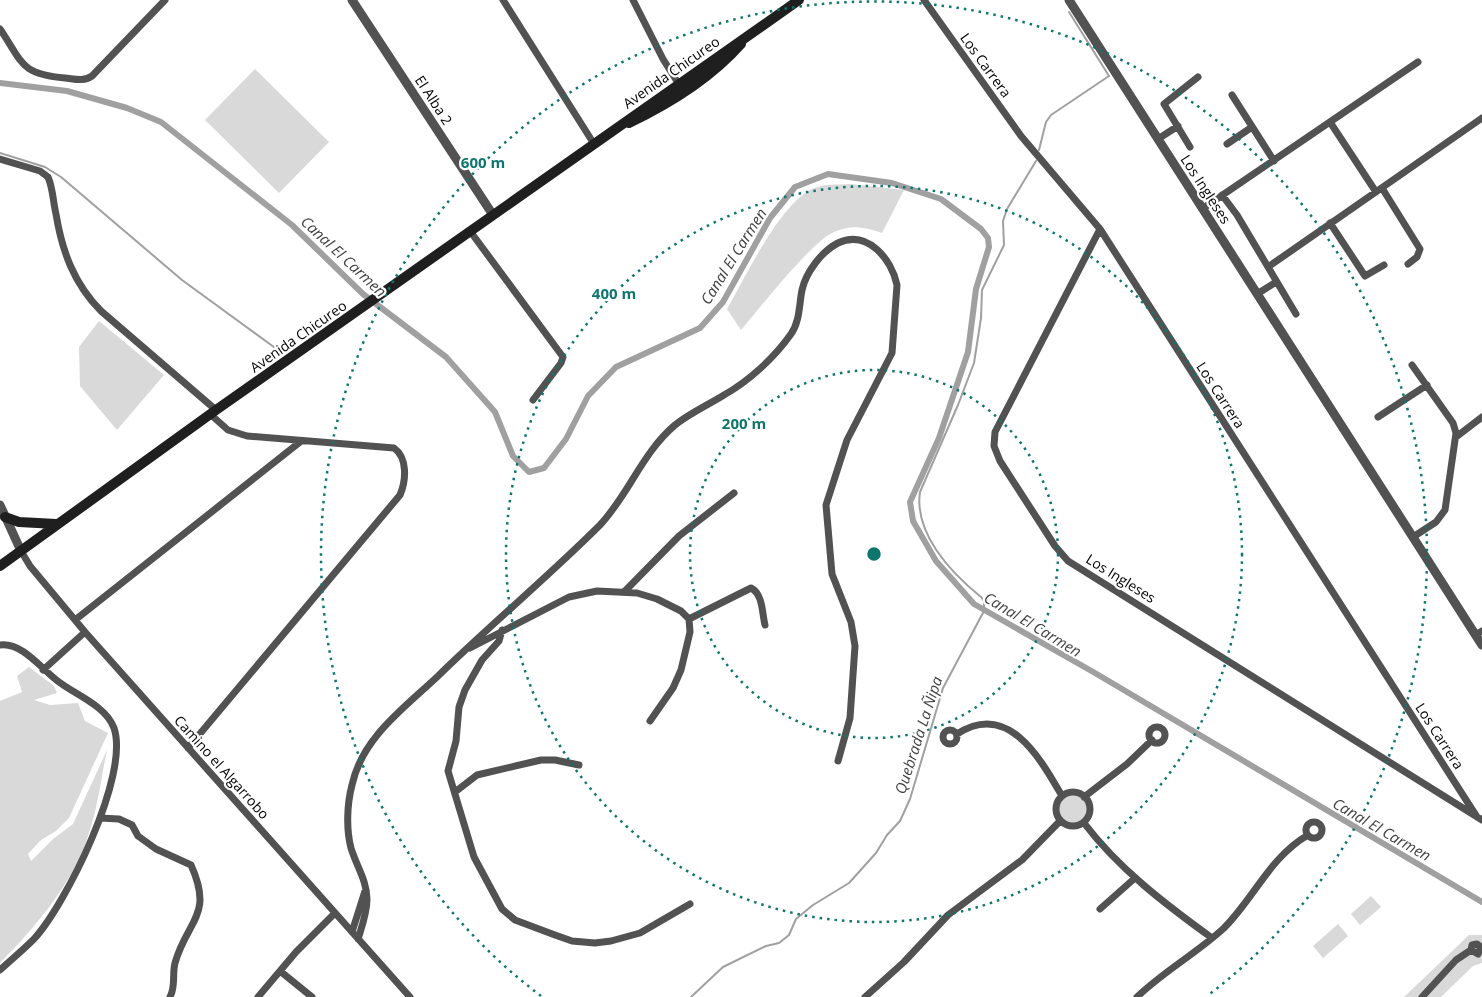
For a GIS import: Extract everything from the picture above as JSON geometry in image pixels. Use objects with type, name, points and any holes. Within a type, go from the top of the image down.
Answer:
[{"type":"main road","name":"Avenida Chicureo","points":[[0,566],[213,412],[798,0]]},
{"type":"main road","name":"Avenida Chicureo","points":[[612,131],[677,98],[720,65],[746,37]]},
{"type":"main road","points":[[5,517],[19,522],[56,524]]},
{"type":"main road","points":[[11,530],[19,522]]},
{"type":"street","points":[[0,29],[24,64],[32,72],[45,76],[84,80],[92,76],[165,0]]},
{"type":"street","name":"El Alba 2","points":[[352,0],[493,215]]},
{"type":"street","points":[[503,0],[594,144]]},
{"type":"street","points":[[633,0],[663,59],[678,83]]},
{"type":"street","name":"Los Carrera","points":[[924,0],[1021,136],[1100,230],[1480,818]]},
{"type":"street","name":"Los Ingleses","points":[[1069,0],[1412,537],[1478,633],[1482,646]]},
{"type":"street","points":[[1202,208],[1418,62]]},
{"type":"street","points":[[1190,147],[1164,104],[1198,77]]},
{"type":"street","points":[[1232,95],[1274,161]]},
{"type":"street","points":[[1268,267],[1482,118]]},
{"type":"street","points":[[1330,122],[1419,248],[1419,254],[1408,264]]},
{"type":"street","points":[[1158,139],[1178,126]]},
{"type":"street","points":[[1226,144],[1252,127]]},
{"type":"street","points":[[0,159],[40,171],[48,176],[67,259],[85,293],[101,311],[213,412],[222,427],[240,435],[300,442],[394,448],[399,452],[403,464],[404,479],[402,490],[188,748]]},
{"type":"street","points":[[1222,195],[1296,314]]},
{"type":"street","points":[[1330,223],[1365,276],[1384,265]]},
{"type":"street","name":"Los Ingleses","points":[[1100,230],[996,432],[994,446],[998,458],[1055,546],[1068,561],[1480,818]]},
{"type":"street","points":[[470,231],[562,355],[561,363],[533,400]]},
{"type":"street","points":[[358,939],[366,912],[366,888],[351,848],[348,827],[350,792],[358,765],[376,737],[461,652],[600,525],[618,505],[643,460],[674,426],[742,383],[772,355],[796,325],[804,285],[819,259],[836,244],[843,241],[859,240],[883,254],[893,268],[897,285],[892,353],[847,440],[826,506],[832,574],[851,622],[855,646],[851,708],[838,761]]},
{"type":"street","points":[[1257,294],[1276,282]]},
{"type":"street","points":[[1412,365],[1453,423],[1456,436],[1445,510],[1436,522],[1412,537]]},
{"type":"street","points":[[1378,417],[1427,385]]},
{"type":"street","points":[[1456,436],[1482,417]]},
{"type":"street","points":[[75,620],[300,442]]},
{"type":"street","points":[[624,592],[679,536],[734,493]]},
{"type":"street","points":[[0,505],[20,551]]},
{"type":"street","name":"Camino el Algarrobo","points":[[20,551],[30,566],[85,632],[410,997]]},
{"type":"street","points":[[689,619],[751,588],[758,595],[764,625]]},
{"type":"street","points":[[461,652],[570,597],[597,591],[624,592],[657,599],[681,611],[689,619],[690,632],[681,670],[674,688],[650,721]]},
{"type":"street","points":[[502,630],[499,641],[472,675],[459,707],[455,746],[448,768],[449,780],[455,792],[477,865],[502,909],[515,920],[563,938],[595,943],[611,941],[640,933],[690,904]]},
{"type":"street","points":[[43,670],[85,632]]},
{"type":"street","points":[[0,645],[7,644],[18,648],[43,670],[96,707],[106,716],[114,728],[116,747],[100,818],[78,870],[48,920],[34,939],[0,970]]},
{"type":"street","points":[[957,734],[969,727],[987,725],[1002,728],[1015,734],[1032,747],[1062,796]]},
{"type":"street","points":[[1084,797],[1133,759],[1152,740]]},
{"type":"street","points":[[455,792],[477,775],[541,760],[554,760],[579,765]]},
{"type":"street","points":[[1073,792],[1084,797],[1090,808],[1084,822],[1069,826],[1060,820],[1056,810],[1062,796],[1073,792]]},
{"type":"street","points":[[100,818],[119,819],[132,824],[138,836],[156,849],[191,866],[197,878],[201,902],[196,922],[179,951],[175,966],[173,992],[170,997]]},
{"type":"street","points":[[865,997],[904,962],[948,915],[1022,860],[1060,820]]},
{"type":"street","points":[[1084,822],[1107,850],[1135,878],[1164,903],[1212,938]]},
{"type":"street","points":[[1137,997],[1162,974],[1212,938],[1236,914],[1276,861],[1308,834]]},
{"type":"street","points":[[1100,909],[1135,878]]},
{"type":"street","points":[[352,932],[366,888]]},
{"type":"street","points":[[258,997],[335,913]]},
{"type":"street","points":[[1422,997],[1456,960],[1471,950]]},
{"type":"street","points":[[280,971],[312,997]]},
{"type":"shaded area","points":[[255,69],[329,142],[279,193],[205,120]]},
{"type":"shaded area","points":[[851,184],[904,190],[882,233],[870,229],[852,227],[834,232],[824,238],[800,261],[741,330],[727,309],[753,262],[786,212],[810,190],[820,186]]},
{"type":"shaded area","points":[[99,321],[164,375],[117,430],[80,386],[79,347]]},
{"type":"shaded area","points":[[29,667],[54,686],[57,693],[34,700],[50,705],[78,703],[85,721],[108,733],[69,818],[56,831],[41,840],[28,854],[31,861],[53,839],[73,824],[107,750],[92,823],[82,852],[73,870],[40,919],[0,963],[0,701],[22,692],[17,676]]},
{"type":"shaded area","points":[[1073,795],[1083,799],[1087,809],[1083,819],[1073,823],[1063,819],[1059,809],[1063,799]]},
{"type":"shaded area","points":[[1371,896],[1381,907],[1360,925],[1351,914]]},
{"type":"shaded area","points":[[1338,924],[1348,936],[1323,958],[1313,946]]},
{"type":"shaded area","points":[[1469,935],[1482,935],[1482,963],[1473,966],[1441,997],[1404,997]]},
{"type":"waterway","name":"Quebrada La Ñipa","points":[[1039,150],[1046,122],[1051,115],[1109,76],[1069,12]]},
{"type":"waterway","name":"Canal El Carmen","points":[[0,83],[67,91],[127,108],[161,122],[292,225],[363,294],[446,357],[495,412],[513,456],[529,472],[544,468],[566,439],[588,396],[616,367],[700,328],[723,302],[770,218],[795,187],[828,174],[892,183],[941,199],[981,229],[988,238],[989,247],[976,289],[968,352],[939,438],[910,502],[913,521],[936,561],[974,604],[1095,673],[1482,902]]},
{"type":"waterway","points":[[0,153],[45,167],[61,177],[182,280],[278,350]]},
{"type":"waterway","name":"Quebrada La Ñipa","points":[[691,997],[723,967],[766,946],[779,943],[789,935],[796,919],[813,905],[849,883],[876,853],[887,835],[900,821],[910,799],[943,688],[984,611],[984,601],[981,597],[946,564],[928,537],[920,507],[920,492],[974,363],[981,318],[982,290],[1004,245],[1003,221],[1007,209],[1036,161]]}]
